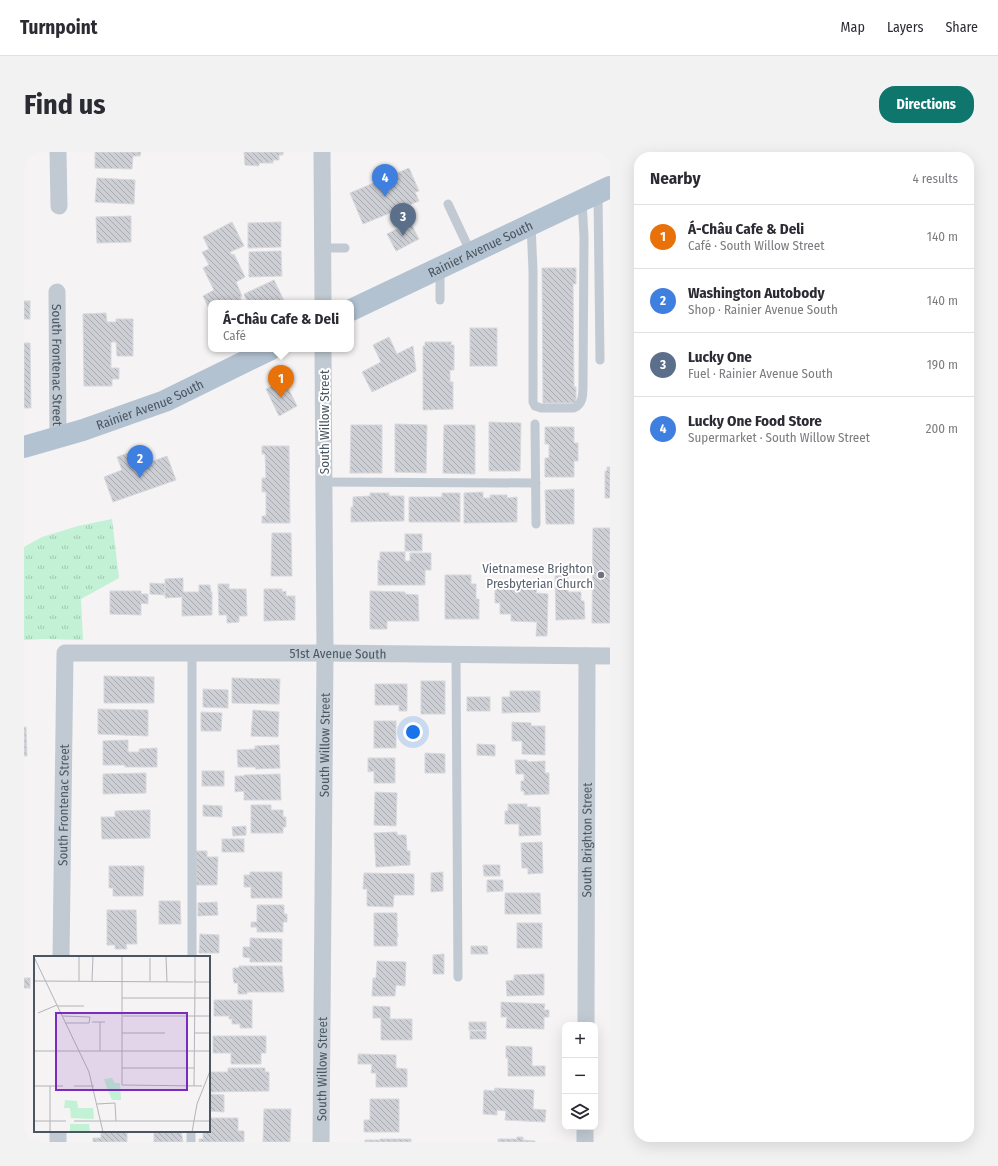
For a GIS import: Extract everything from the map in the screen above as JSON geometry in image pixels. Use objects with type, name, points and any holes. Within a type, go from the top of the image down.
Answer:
[{"type":"main road","name":"Rainier Avenue South","points":[[354,309],[597,194]]},
{"type":"main road","name":"Rainier Avenue South","points":[[24,447],[58,438],[165,401],[265,352]]},
{"type":"street","points":[[58,152],[59,206]]},
{"type":"street","points":[[322,152],[323,300]]},
{"type":"street","name":"South Frontenac Street","points":[[58,292],[58,438]]},
{"type":"street","name":"South Willow Street","points":[[321,1142],[325,652],[324,352]]},
{"type":"street","name":"51st Avenue South","points":[[65,653],[325,652],[610,656]]},
{"type":"street","name":"South Frontenac Street","points":[[61,956],[65,653]]},
{"type":"street","name":"South Brighton Street","points":[[586,1022],[587,656]]},
{"type":"street","points":[[585,1130],[585,1142]]},
{"type":"lane","points":[[531,224],[533,271],[533,402],[535,406],[541,408],[574,408],[579,406],[583,386],[584,237],[597,194]]},
{"type":"lane","points":[[597,194],[600,360]]},
{"type":"lane","points":[[448,204],[471,253]]},
{"type":"lane","points":[[322,248],[345,248]]},
{"type":"lane","points":[[440,268],[440,300]]},
{"type":"lane","points":[[536,424],[536,524]]},
{"type":"lane","points":[[324,482],[536,483]]},
{"type":"lane","points":[[192,653],[192,956]]},
{"type":"lane","points":[[456,655],[458,977]]},
{"type":"green space","points":[[112,519],[119,578],[81,599],[83,640],[24,640],[24,547],[42,537],[78,526]]},
{"type":"building","points":[[95,152],[141,152],[140,156],[133,156],[132,169],[95,168]]},
{"type":"building","points":[[244,152],[283,152],[283,155],[279,155],[279,160],[273,160],[273,163],[259,163],[259,166],[245,165]]},
{"type":"building","points":[[409,168],[419,191],[415,192],[419,201],[363,224],[350,193]]},
{"type":"building","points":[[97,178],[135,180],[134,204],[95,202]]},
{"type":"building","points":[[131,216],[131,242],[97,243],[96,217]]},
{"type":"building","points":[[232,222],[244,246],[230,252],[232,255],[234,254],[245,277],[236,282],[242,296],[240,297],[242,300],[208,300],[208,307],[203,296],[214,290],[203,268],[209,265],[202,252],[209,249],[203,237]]},
{"type":"building","points":[[281,222],[281,247],[248,248],[248,223]]},
{"type":"building","points":[[410,222],[419,239],[396,251],[387,234]]},
{"type":"building","points":[[281,251],[282,276],[249,277],[249,252]]},
{"type":"building","points":[[542,268],[576,268],[576,284],[573,284],[574,387],[576,387],[576,403],[543,403]]},
{"type":"building","points":[[274,280],[284,300],[247,300],[244,294]]},
{"type":"building","points":[[24,301],[30,301],[30,319],[24,319]]},
{"type":"building","points":[[106,313],[107,322],[116,322],[116,319],[133,319],[133,356],[117,356],[116,342],[111,342],[111,368],[119,368],[119,379],[112,379],[112,386],[84,386],[83,314]]},
{"type":"building","points":[[470,328],[497,328],[497,366],[470,366]]},
{"type":"building","points":[[389,337],[397,354],[413,346],[416,371],[372,392],[362,372],[381,362],[373,345]]},
{"type":"building","points":[[425,342],[452,342],[450,345],[454,345],[454,370],[450,370],[450,382],[453,382],[453,409],[423,410],[423,346],[425,346]]},
{"type":"building","points":[[24,343],[30,343],[31,408],[24,408]]},
{"type":"building","points":[[284,380],[297,406],[279,416],[266,389]]},
{"type":"building","points":[[489,422],[521,423],[520,471],[489,471]]},
{"type":"building","points":[[395,424],[427,425],[426,473],[395,472]]},
{"type":"building","points":[[351,425],[382,425],[382,473],[350,473]]},
{"type":"building","points":[[444,425],[475,425],[475,474],[443,473]]},
{"type":"building","points":[[545,427],[574,427],[574,443],[578,443],[578,461],[574,461],[574,477],[545,477],[545,458],[549,458],[549,444],[545,444]]},
{"type":"building","points":[[262,446],[289,446],[290,523],[262,523],[262,516],[266,516],[266,492],[262,492],[262,478],[266,478],[265,454],[262,454]]},
{"type":"building","points":[[128,453],[134,468],[167,456],[176,480],[113,502],[104,477],[122,470],[117,457]]},
{"type":"building","points":[[607,467],[610,467],[610,498],[605,498],[605,471],[607,471]]},
{"type":"building","points":[[574,489],[574,524],[546,524],[545,490]]},
{"type":"building","points":[[483,492],[483,498],[490,498],[490,495],[507,495],[507,498],[517,497],[517,522],[464,523],[464,493]]},
{"type":"building","points":[[370,493],[389,493],[389,496],[404,496],[404,521],[351,522],[353,497],[370,496]]},
{"type":"building","points":[[442,493],[460,493],[460,522],[409,522],[409,497],[442,497]]},
{"type":"building","name":"Vietnamese Brighton Presbyterian Church","points":[[593,528],[610,528],[610,623],[592,623]]},
{"type":"building","points":[[272,533],[291,533],[292,576],[271,576]]},
{"type":"building","points":[[405,534],[422,534],[422,551],[405,551]]},
{"type":"building","points":[[380,552],[405,552],[405,561],[410,561],[410,553],[431,553],[431,570],[425,570],[425,585],[378,585],[378,560],[380,561]]},
{"type":"building","points":[[445,575],[471,575],[471,584],[476,584],[476,599],[479,599],[479,619],[445,619]]},
{"type":"building","points":[[568,575],[568,592],[581,592],[581,601],[584,601],[585,619],[556,620],[555,576]]},
{"type":"building","points":[[183,578],[183,592],[199,592],[199,585],[210,585],[212,592],[212,615],[182,616],[182,597],[165,598],[165,579]]},
{"type":"building","points":[[150,583],[165,584],[164,595],[150,594]]},
{"type":"building","points":[[218,584],[229,584],[229,589],[246,589],[247,616],[239,616],[239,622],[227,623],[227,615],[219,615]]},
{"type":"building","points":[[495,587],[537,588],[536,593],[548,594],[547,636],[536,636],[537,622],[511,621],[511,614],[500,614],[500,603],[495,603]]},
{"type":"building","points":[[264,589],[282,589],[282,592],[286,591],[286,596],[295,596],[295,620],[264,621]]},
{"type":"building","points":[[110,591],[141,591],[141,594],[148,594],[148,604],[141,603],[141,615],[110,614]]},
{"type":"building","points":[[370,591],[405,592],[405,594],[418,595],[419,621],[387,621],[387,629],[370,629]]},
{"type":"building","points":[[104,676],[154,677],[154,703],[104,703]]},
{"type":"building","points":[[232,678],[280,679],[279,704],[232,703]]},
{"type":"building","points":[[421,681],[445,681],[445,714],[421,714]]},
{"type":"building","points":[[375,684],[407,684],[407,711],[399,711],[399,705],[375,705]]},
{"type":"building","points":[[203,689],[228,690],[228,708],[203,707]]},
{"type":"building","points":[[510,691],[540,691],[540,712],[502,713],[502,697],[510,697]]},
{"type":"building","points":[[467,697],[490,697],[490,711],[467,711]]},
{"type":"building","points":[[98,709],[148,710],[148,736],[98,734]]},
{"type":"building","points":[[253,710],[279,712],[278,737],[251,736]]},
{"type":"building","points":[[201,712],[222,713],[221,731],[201,731]]},
{"type":"building","points":[[374,721],[396,721],[396,748],[374,748]]},
{"type":"building","points":[[512,722],[531,723],[531,726],[545,726],[545,755],[522,754],[522,741],[512,741]]},
{"type":"building","points":[[24,727],[26,727],[27,756],[24,756]]},
{"type":"building","points":[[128,740],[128,752],[139,752],[139,749],[157,748],[157,767],[103,765],[103,741]]},
{"type":"building","points":[[477,744],[495,745],[495,756],[477,755]]},
{"type":"building","points":[[279,745],[280,768],[256,769],[255,767],[238,767],[237,750],[255,749],[255,746]]},
{"type":"building","points":[[425,753],[445,754],[445,773],[425,773]]},
{"type":"building","points":[[368,758],[395,758],[395,783],[374,783],[374,771],[368,772]]},
{"type":"building","points":[[515,760],[527,760],[527,762],[545,761],[545,773],[549,773],[549,794],[524,795],[524,791],[521,791],[521,781],[524,781],[524,774],[516,774]]},
{"type":"building","points":[[202,771],[224,771],[224,786],[202,786]]},
{"type":"building","points":[[146,773],[146,793],[103,794],[103,774]]},
{"type":"building","points":[[280,774],[281,800],[244,800],[244,791],[235,792],[235,776]]},
{"type":"building","points":[[375,792],[397,793],[396,826],[374,825]]},
{"type":"building","points":[[508,804],[527,804],[527,807],[540,807],[541,835],[519,836],[519,824],[505,824],[505,811],[508,811]]},
{"type":"building","points":[[203,805],[222,806],[222,817],[203,816]]},
{"type":"building","points":[[251,805],[271,805],[271,810],[283,810],[283,817],[286,817],[286,827],[283,827],[283,833],[251,833]]},
{"type":"building","points":[[150,810],[150,838],[102,839],[101,817],[115,817],[115,811]]},
{"type":"building","points":[[246,826],[246,835],[233,836],[232,827]]},
{"type":"building","points":[[397,832],[397,835],[406,835],[407,851],[410,851],[410,865],[376,867],[374,833]]},
{"type":"building","points":[[222,839],[244,839],[244,852],[222,852]]},
{"type":"building","points":[[542,842],[543,873],[528,874],[528,868],[522,868],[521,843]]},
{"type":"building","points":[[196,851],[207,851],[207,857],[218,857],[217,885],[196,885]]},
{"type":"building","points":[[483,865],[500,865],[500,876],[484,876]]},
{"type":"building","points":[[109,866],[144,866],[143,896],[113,896],[113,888],[109,888]]},
{"type":"building","points":[[250,872],[282,872],[282,898],[251,898],[251,887],[244,887],[244,875],[250,875]]},
{"type":"building","points":[[443,872],[443,891],[431,892],[431,873]]},
{"type":"building","points":[[364,873],[414,874],[414,895],[394,895],[393,907],[367,906],[367,889],[363,889]]},
{"type":"building","points":[[487,880],[503,880],[503,891],[487,892]]},
{"type":"building","points":[[505,893],[540,893],[541,914],[505,914]]},
{"type":"building","points":[[159,901],[180,901],[181,924],[159,924]]},
{"type":"building","points":[[217,902],[218,915],[198,916],[198,903]]},
{"type":"building","points":[[257,905],[284,905],[284,914],[287,914],[287,922],[283,922],[283,932],[257,932],[257,927],[251,927],[251,922],[257,922]]},
{"type":"building","points":[[107,910],[136,910],[137,944],[126,944],[127,949],[115,949],[115,945],[107,945]]},
{"type":"building","points":[[374,913],[397,913],[397,946],[374,946]]},
{"type":"building","points":[[517,923],[542,923],[542,948],[517,948]]},
{"type":"building","points":[[200,934],[219,935],[219,953],[199,953]]},
{"type":"building","points":[[250,938],[282,939],[282,962],[250,962],[250,958],[243,957],[243,947],[250,947]]},
{"type":"building","points":[[471,946],[487,946],[488,954],[471,954]]},
{"type":"building","points":[[444,954],[444,974],[433,974],[433,955]]},
{"type":"building","points":[[377,961],[406,962],[405,986],[396,985],[395,996],[372,996],[373,978],[376,978]]},
{"type":"building","points":[[239,966],[282,966],[284,992],[247,992],[247,994],[238,994],[238,983],[234,983],[233,968],[239,968]]},
{"type":"building","points":[[544,974],[544,995],[507,996],[506,981],[514,980],[514,975]]},
{"type":"building","points":[[24,978],[30,978],[30,988],[24,988]]},
{"type":"building","points":[[214,1000],[252,1000],[252,1028],[240,1028],[240,1024],[232,1024],[232,1019],[229,1019],[229,1016],[214,1016]]},
{"type":"building","points":[[501,1002],[545,1004],[544,1010],[549,1010],[549,1017],[544,1017],[544,1029],[506,1028],[507,1017],[501,1017]]},
{"type":"building","points":[[373,1006],[390,1007],[390,1019],[412,1019],[412,1040],[381,1040],[381,1018],[373,1018]]},
{"type":"building","points":[[469,1022],[486,1022],[486,1030],[469,1030]]},
{"type":"building","points":[[470,1031],[486,1031],[486,1039],[470,1039]]},
{"type":"building","points":[[213,1036],[266,1036],[266,1053],[261,1053],[261,1064],[231,1064],[231,1053],[213,1053]]},
{"type":"building","points":[[506,1046],[532,1047],[532,1066],[545,1066],[545,1076],[508,1076]]},
{"type":"building","points":[[358,1054],[396,1055],[396,1068],[407,1069],[407,1087],[376,1087],[376,1073],[371,1073],[372,1064],[358,1064]]},
{"type":"building","points":[[228,1068],[265,1068],[265,1072],[269,1072],[269,1091],[210,1092],[210,1072],[228,1072]]},
{"type":"building","points":[[495,1088],[534,1090],[533,1109],[546,1110],[545,1122],[505,1120],[506,1111],[497,1110],[497,1115],[483,1114],[484,1090],[494,1091]]},
{"type":"building","points":[[210,1094],[224,1095],[224,1112],[210,1111]]},
{"type":"building","points":[[370,1099],[399,1099],[399,1132],[364,1132],[364,1120],[370,1120]]},
{"type":"building","points":[[264,1109],[291,1109],[290,1142],[263,1142]]},
{"type":"building","points":[[210,1118],[238,1118],[238,1131],[244,1131],[244,1142],[199,1142],[199,1139],[203,1139],[203,1132],[210,1132]]},
{"type":"building","points":[[101,1132],[127,1132],[127,1142],[93,1142],[93,1138],[101,1138]]},
{"type":"building","points":[[154,1132],[181,1132],[183,1142],[154,1142]]},
{"type":"building","points":[[517,1137],[523,1137],[523,1140],[535,1142],[498,1142],[498,1139],[517,1139]]},
{"type":"building","points":[[411,1139],[411,1142],[365,1142],[365,1140]]},
{"type":"place","name":"Lucky One Food Store","points":[[385,197]]},
{"type":"place","name":"Lucky One","points":[[403,236]]},
{"type":"place","name":"Á-Châu Cafe & Deli","points":[[281,398]]},
{"type":"place","name":"Washington Autobody","points":[[140,478]]},
{"type":"place","name":"Vietnamese Brighton Presbyterian Church","points":[[601,575]]}]
